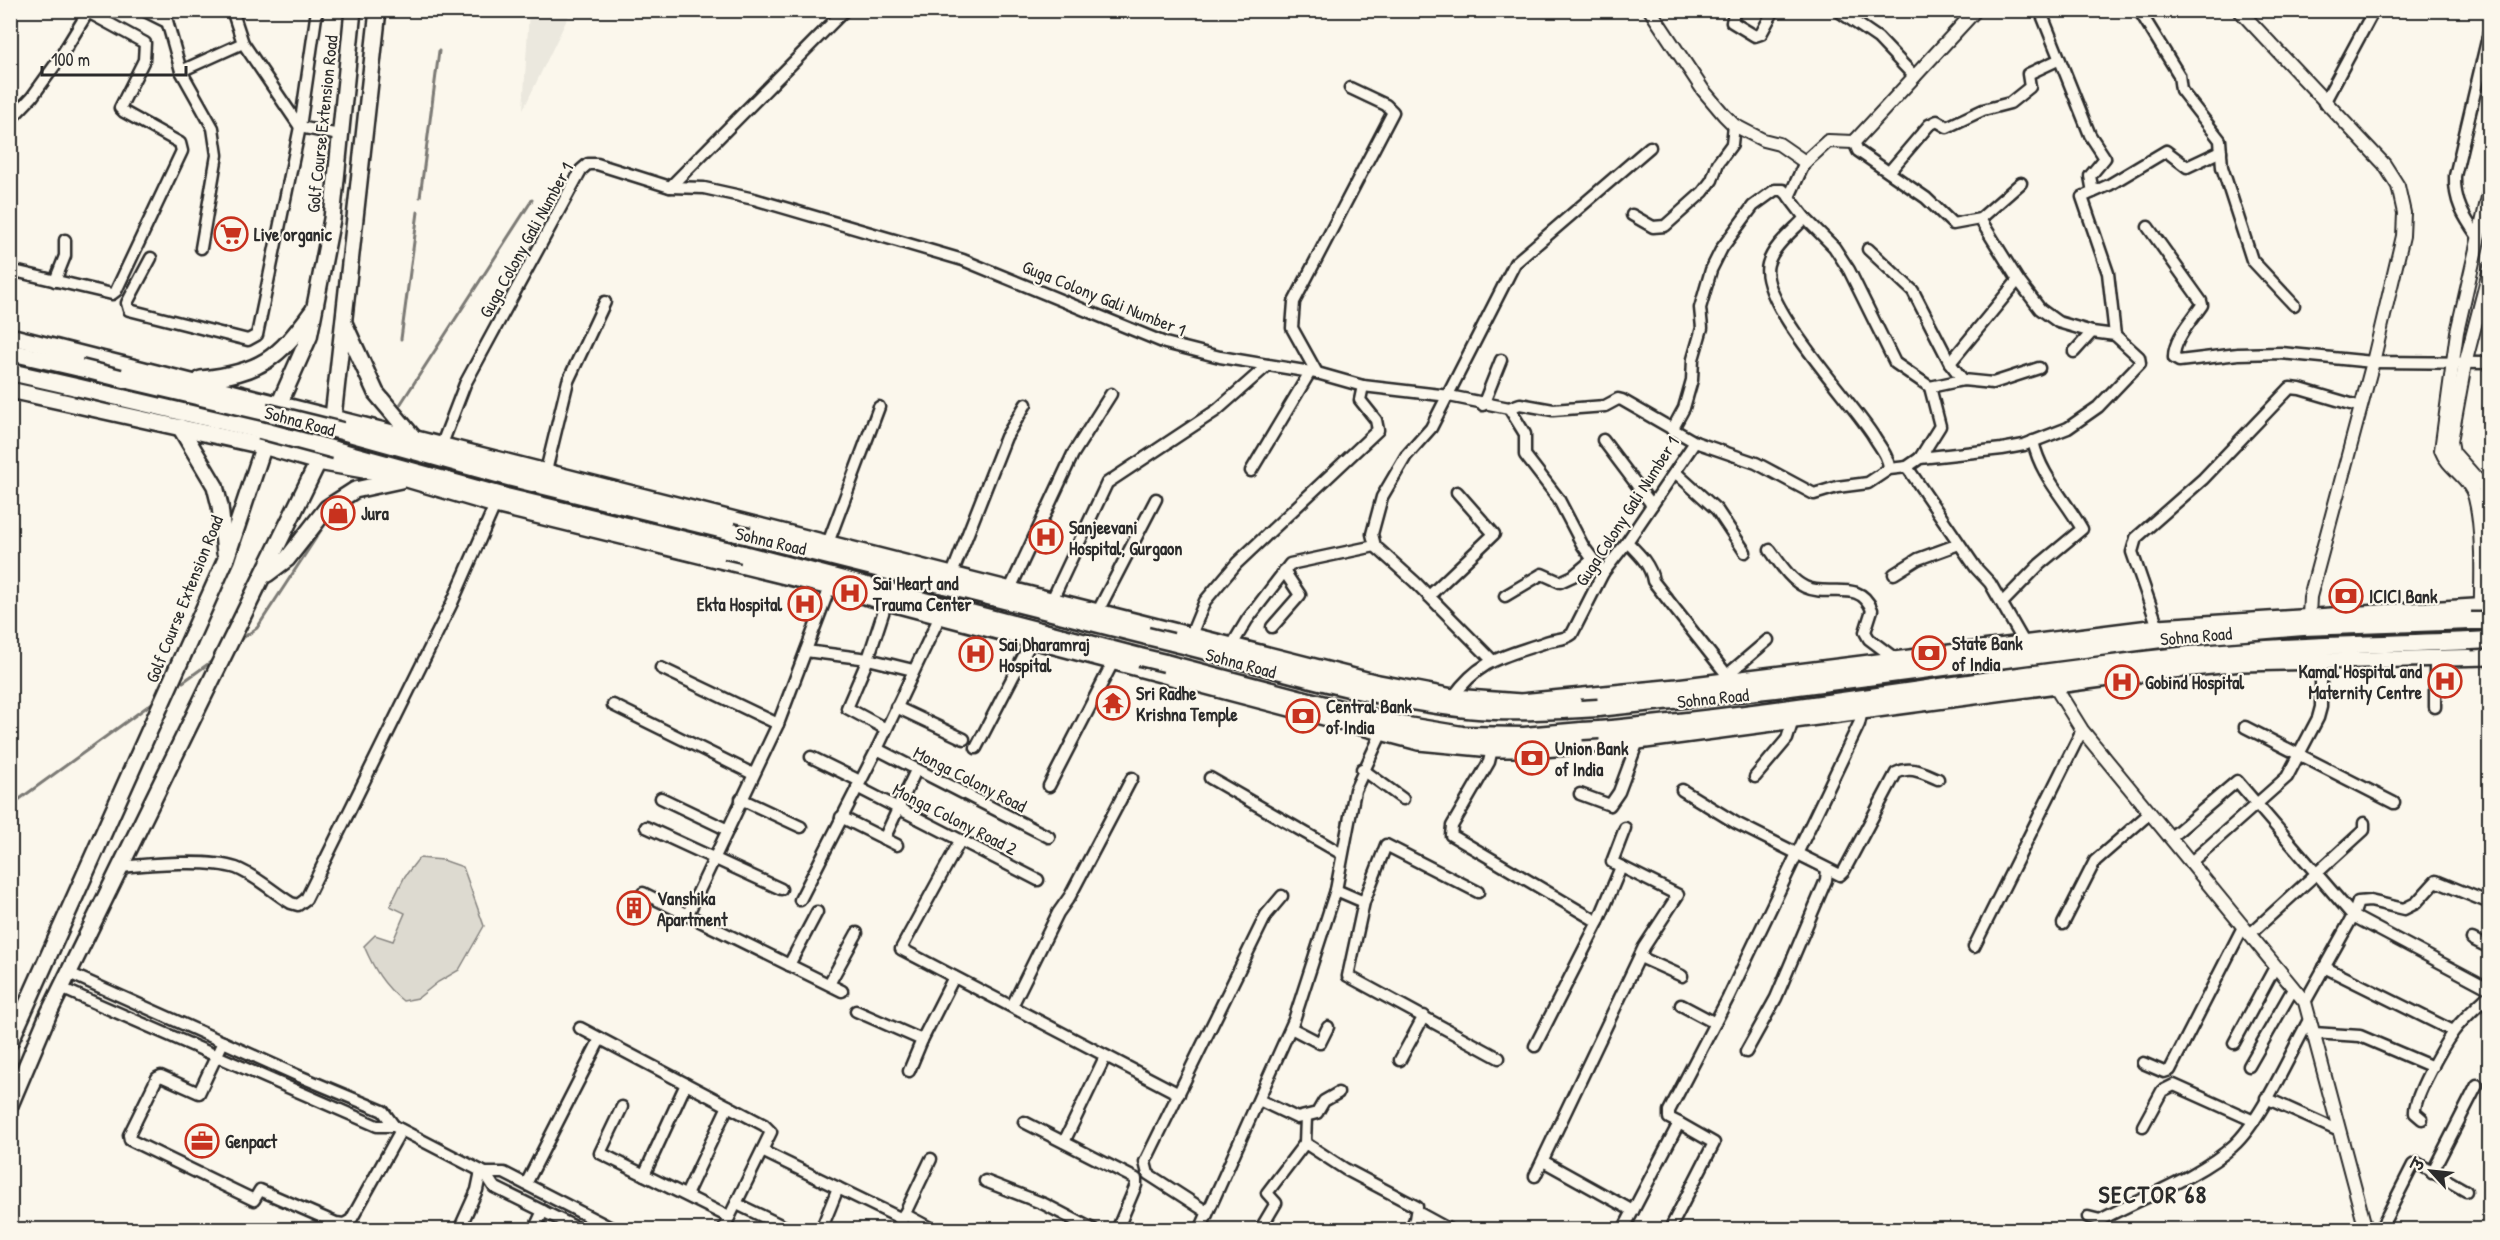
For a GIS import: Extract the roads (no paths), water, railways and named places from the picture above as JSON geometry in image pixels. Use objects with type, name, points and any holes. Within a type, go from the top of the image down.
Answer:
[{"type":"highway","name":"Sohna Road","points":[[10,352],[120,378],[272,407],[337,424],[512,478],[732,532],[747,528],[1154,632],[1172,642],[1399,699],[1468,709],[1522,712],[1763,690],[2161,639],[2303,627],[2490,621]]},
{"type":"highway","name":"Sohna Road","points":[[10,372],[114,396],[261,438],[335,450],[733,556],[1140,657],[1158,667],[1401,725],[1462,735],[1586,738],[1599,730],[1778,710],[2164,658],[2305,647],[2490,640]]},
{"type":"main road","name":"Golf Course Extension Road","points":[[10,1042],[226,559],[272,407],[309,337],[332,219],[353,10]]},
{"type":"main road","points":[[10,1105],[61,988],[337,424],[344,323],[378,10]]},
{"type":"main road","points":[[189,380],[234,376],[252,370],[293,338],[317,305]]},
{"type":"main road","points":[[344,323],[376,393],[413,437]]},
{"type":"main road","points":[[10,336],[189,380],[272,407]]},
{"type":"main road","points":[[89,408],[102,358]]},
{"type":"main road","points":[[10,390],[180,426],[261,438],[318,462],[406,479],[495,505],[733,556],[830,586],[1113,662],[1158,667],[1419,742],[1492,749],[1586,738],[1638,741],[1792,723],[2054,684],[2242,663],[2485,657]]},
{"type":"main road","points":[[337,424],[442,444],[747,528],[828,543],[1098,611],[1154,632],[1191,635],[1408,690],[1454,697],[1590,704],[1727,678],[1897,660],[2158,627],[2485,606]]},
{"type":"main road","points":[[180,426],[215,486],[220,506],[226,559]]},
{"type":"main road","points":[[264,576],[287,559],[327,508],[355,490],[406,479]]},
{"type":"main road","points":[[733,556],[747,528]]},
{"type":"main road","points":[[1154,632],[1158,667]]},
{"type":"main road","points":[[1586,738],[1590,704]]},
{"type":"street","points":[[143,10],[165,16],[181,71],[213,128],[217,155],[201,248]]},
{"type":"street","points":[[232,10],[243,43],[300,127],[339,135]]},
{"type":"street","points":[[151,258],[127,303],[129,310],[248,340],[253,339],[256,335],[300,127],[317,10]]},
{"type":"street","points":[[670,187],[845,10]]},
{"type":"street","points":[[1650,10],[1703,90],[1734,125],[1763,140],[1779,144],[1805,162]]},
{"type":"street","points":[[1735,10],[1732,22],[1755,36],[1761,34],[1774,10]]},
{"type":"street","points":[[1838,10],[1855,16],[1915,77]]},
{"type":"street","points":[[1788,195],[1805,162],[1828,141],[1854,142],[1976,10]]},
{"type":"street","points":[[2040,10],[2058,60],[2094,143],[2105,158],[2090,176],[2093,192]]},
{"type":"street","points":[[2139,10],[2179,75],[2181,90],[2220,140],[2222,167],[2252,260],[2294,305]]},
{"type":"street","points":[[2239,10],[2324,103],[2384,164],[2398,186],[2404,213],[2403,236],[2373,362],[2310,597],[2309,616]]},
{"type":"street","points":[[2324,103],[2374,10]]},
{"type":"street","points":[[10,120],[32,97],[58,61],[88,12],[145,43],[144,60],[120,108],[180,143],[182,147],[180,159],[116,291],[112,294],[10,270]]},
{"type":"street","points":[[2478,237],[2455,198],[2455,176],[2490,28]]},
{"type":"street","points":[[181,71],[243,43]]},
{"type":"street","points":[[1889,172],[1929,125],[1937,121],[1947,127],[1983,110],[2010,103],[2030,87],[2028,74],[2058,60]]},
{"type":"street","points":[[1251,471],[1314,372],[1292,328],[1294,302],[1393,112],[1393,109],[1386,105],[1350,88]]},
{"type":"street","points":[[1632,215],[1653,227],[1665,226],[1703,192],[1712,180],[1718,163],[1732,144],[1734,125]]},
{"type":"street","points":[[1854,142],[1858,151],[1926,198],[1951,224],[1980,219],[2021,183]]},
{"type":"street","points":[[1491,659],[1429,596],[1375,546],[1372,534],[1382,497],[1406,456],[1431,428],[1515,263],[1650,147]]},
{"type":"street","points":[[1695,442],[1756,463],[1814,494],[1837,487],[1869,483],[1889,470],[1906,467],[1920,459],[2002,449],[2068,428],[2088,415],[2140,363],[2139,357],[2115,334],[2108,273],[2082,197],[2166,151],[2187,167],[2221,151]]},
{"type":"street","name":"Guga Colony Gali Number 1","points":[[442,444],[465,384],[581,170],[588,164],[597,164],[670,187],[704,188],[754,199],[963,260],[1165,343],[1220,357],[1314,372],[1363,386],[1449,396],[1483,405],[1509,408],[1520,404],[1553,410],[1605,406],[1618,399],[1695,442],[1627,542],[1603,573],[1572,634],[1563,640],[1551,640],[1491,659],[1466,679],[1454,697]]},
{"type":"street","points":[[2490,188],[2478,237],[2459,363],[2451,441],[2453,452],[2484,487],[2489,507],[2490,531]]},
{"type":"street","points":[[1672,430],[1684,408],[1691,385],[1693,359],[1702,328],[1701,303],[1711,270],[1722,248],[1754,206],[1775,190],[1783,190],[1805,218],[1834,247],[1849,270],[1894,363],[1930,387],[1940,426],[1920,459]]},
{"type":"street","points":[[1805,218],[1779,246],[1768,263],[1766,278],[1772,297],[1784,318],[1862,417],[1888,459],[1889,470]]},
{"type":"street","points":[[1980,219],[2018,280],[2040,309],[2058,322],[2092,333],[2115,334]]},
{"type":"street","points":[[2148,227],[2202,303],[2173,353],[2174,358],[2179,361],[2238,354],[2281,353],[2373,362],[2490,363]]},
{"type":"street","points":[[55,281],[65,256],[65,240]]},
{"type":"street","points":[[1868,249],[1913,291],[1950,363],[1963,380]]},
{"type":"street","points":[[2485,657],[2485,606],[2475,498],[2471,488],[2444,460],[2441,450],[2459,363],[2490,268]]},
{"type":"street","points":[[1950,363],[1962,352],[1998,302],[2018,280]]},
{"type":"street","points":[[546,471],[568,381],[605,302]]},
{"type":"street","points":[[2074,352],[2092,333]]},
{"type":"street","points":[[1483,405],[1501,360]]},
{"type":"street","points":[[1052,600],[1107,483],[1217,410],[1268,365]]},
{"type":"street","points":[[1930,387],[1963,380],[1994,383],[2039,368]]},
{"type":"street","points":[[1191,635],[1205,601],[1237,563],[1378,430],[1376,420],[1360,400],[1363,386]]},
{"type":"street","points":[[2158,627],[2132,552],[2136,538],[2203,479],[2290,388],[2300,388],[2361,407]]},
{"type":"street","points":[[1010,589],[1073,454],[1111,394]]},
{"type":"street","points":[[952,574],[1005,437],[1026,404]]},
{"type":"street","points":[[828,543],[879,407]]},
{"type":"street","points":[[1509,408],[1525,434],[1524,455],[1558,498],[1592,560],[1603,573]]},
{"type":"street","points":[[1603,440],[1652,505]]},
{"type":"street","points":[[2003,602],[2040,564],[2082,529],[2070,508],[2044,474],[2033,441]]},
{"type":"street","points":[[1906,467],[1914,481],[1942,514],[1959,544],[2003,602],[2025,644]]},
{"type":"street","points":[[1675,472],[1717,510],[1745,552]]},
{"type":"street","points":[[1429,596],[1494,534],[1457,492]]},
{"type":"street","points":[[1098,611],[1156,499]]},
{"type":"street","points":[[121,867],[148,864],[211,865],[236,868],[291,903],[298,905],[306,900],[446,613],[495,505]]},
{"type":"street","points":[[1627,542],[1646,564],[1653,581],[1727,678],[1768,640]]},
{"type":"street","points":[[1894,574],[1918,559],[1959,544]]},
{"type":"street","points":[[1232,645],[1247,620],[1290,564],[1375,546]]},
{"type":"street","points":[[1770,549],[1786,570],[1807,588],[1827,591],[1842,588],[1857,593],[1867,601],[1872,610],[1865,632],[1869,639],[1897,660]]},
{"type":"street","points":[[1505,596],[1542,574],[1560,582],[1573,576],[1592,560]]},
{"type":"street","points":[[1272,627],[1300,595],[1284,571]]},
{"type":"street","points":[[687,916],[778,723],[830,586]]},
{"type":"street","points":[[886,729],[847,708],[868,659],[887,601]]},
{"type":"street","points":[[800,900],[877,749],[940,616]]},
{"type":"street","points":[[976,747],[1032,640]]},
{"type":"street","points":[[806,651],[868,659],[913,670]]},
{"type":"street","points":[[2435,658],[2435,708]]},
{"type":"street","points":[[1049,786],[1113,662]]},
{"type":"street","points":[[2190,863],[2287,777],[2321,707],[2321,662]]},
{"type":"street","points":[[661,668],[778,723]]},
{"type":"street","points":[[2054,684],[2082,730],[2305,1002],[2366,1230]]},
{"type":"street","points":[[613,705],[753,774]]},
{"type":"street","points":[[896,707],[964,739]]},
{"type":"street","points":[[1672,1225],[1714,1143],[1669,1118],[1669,1111],[1797,856],[1859,724],[1862,711]]},
{"type":"street","points":[[1755,777],[1787,739],[1792,723]]},
{"type":"street","points":[[2245,727],[2394,803]]},
{"type":"street","points":[[1974,948],[2082,730]]},
{"type":"street","points":[[1200,1230],[1291,1028],[1336,890],[1352,802],[1362,769],[1382,732]]},
{"type":"street","points":[[1580,794],[1610,805],[1619,792],[1638,741]]},
{"type":"street","name":"Monga Colony Road","points":[[877,749],[1049,837]]},
{"type":"street","points":[[1492,749],[1489,762],[1452,826],[1451,835],[1598,922]]},
{"type":"street","name":"Monga Colony Road 2","points":[[811,757],[898,809],[1038,880]]},
{"type":"street","points":[[1362,769],[1403,799]]},
{"type":"street","points":[[1682,790],[1797,856],[1840,875],[1896,773],[1904,769],[1913,769],[1938,779]]},
{"type":"street","points":[[884,839],[916,770]]},
{"type":"street","points":[[1012,1006],[1058,913],[1070,896],[1132,778]]},
{"type":"street","points":[[1210,778],[1342,854]]},
{"type":"street","points":[[2170,838],[2237,781],[2353,916],[2490,989]]},
{"type":"street","points":[[661,798],[728,830]]},
{"type":"street","points":[[741,799],[801,827]]},
{"type":"street","points":[[2063,924],[2095,861],[2150,813]]},
{"type":"street","points":[[841,817],[897,845]]},
{"type":"street","points":[[2143,1063],[2164,1071],[2170,1070],[2246,931],[2317,875],[2364,830],[2364,823]]},
{"type":"street","points":[[646,828],[715,857],[781,889]]},
{"type":"street","points":[[1535,1176],[1640,957],[1678,895],[1612,862],[1625,828]]},
{"type":"street","points":[[960,840],[901,949],[1012,1006],[1105,1058],[1179,1094]]},
{"type":"street","points":[[1478,892],[1386,845],[1364,902],[1349,977],[1499,1058]]},
{"type":"street","points":[[1535,1046],[1598,922],[1621,867]]},
{"type":"street","points":[[1746,1052],[1776,998],[1826,880],[1827,870]]},
{"type":"street","points":[[2305,1002],[2353,916],[2358,902],[2370,901],[2404,909],[2410,907],[2436,881],[2490,903]]},
{"type":"street","points":[[1336,890],[1364,902]]},
{"type":"street","points":[[643,893],[842,991]]},
{"type":"street","points":[[1208,1212],[1148,1174],[1144,1166],[1207,1030],[1266,915],[1282,896]]},
{"type":"street","points":[[789,965],[817,912]]},
{"type":"street","points":[[829,984],[857,933]]},
{"type":"street","points":[[2472,939],[2490,948]]},
{"type":"street","points":[[1640,957],[1682,976]]},
{"type":"street","points":[[2234,1042],[2275,967]]},
{"type":"street","points":[[2324,967],[2453,1031]]},
{"type":"street","points":[[69,973],[383,1111],[397,1128]]},
{"type":"street","points":[[909,1071],[954,976]]},
{"type":"street","points":[[61,988],[376,1126],[397,1128],[483,1172],[504,1173],[615,1230]]},
{"type":"street","points":[[2249,1066],[2293,988]]},
{"type":"street","points":[[2422,1119],[2415,1113],[2415,1102],[2433,1067],[2453,1031],[2490,994]]},
{"type":"street","points":[[1681,1005],[1715,1023]]},
{"type":"street","points":[[856,1011],[922,1040]]},
{"type":"street","points":[[1400,1060],[1424,1016]]},
{"type":"street","points":[[2088,1217],[2100,1220],[2209,1164],[2234,1146],[2254,1121],[2309,1020]]},
{"type":"street","points":[[1291,1028],[1320,1043],[1328,1027]]},
{"type":"street","points":[[186,1042],[192,1028]]},
{"type":"street","points":[[579,1028],[764,1125],[771,1132],[723,1230]]},
{"type":"street","points":[[2313,1033],[2360,1036],[2433,1067]]},
{"type":"street","points":[[526,1184],[600,1039]]},
{"type":"street","points":[[223,1042],[199,1093],[161,1076],[157,1078],[129,1135],[130,1140],[254,1200],[260,1190],[336,1223],[344,1224],[351,1220],[397,1128]]},
{"type":"street","points":[[1064,1142],[1105,1058]]},
{"type":"street","points":[[644,1175],[686,1084]]},
{"type":"street","points":[[2143,1126],[2162,1091],[2174,1084],[2254,1121]]},
{"type":"street","points":[[2432,1173],[2477,1085]]},
{"type":"street","points":[[1259,1100],[1297,1118],[1317,1113],[1324,1101],[1338,1093]]},
{"type":"street","points":[[2266,1098],[2339,1131]]},
{"type":"street","points":[[686,1195],[728,1106]]},
{"type":"street","points":[[622,1107],[600,1153],[729,1216]]},
{"type":"street","points":[[1260,1230],[1276,1203],[1267,1193],[1305,1143],[1306,1117]]},
{"type":"street","points":[[1024,1122],[1136,1179],[1136,1185],[1117,1230]]},
{"type":"street","points":[[1623,1230],[1679,1123]]},
{"type":"street","points":[[1305,1143],[1345,1169],[1417,1207],[1410,1230]]},
{"type":"street","points":[[762,1151],[838,1188],[934,1230]]},
{"type":"street","points":[[897,1230],[931,1159]]},
{"type":"street","points":[[1543,1161],[1633,1211]]},
{"type":"street","points":[[2380,1230],[2413,1165],[2417,1163],[2466,1191]]},
{"type":"street","points":[[483,1172],[494,1187],[581,1230]]},
{"type":"street","points":[[459,1230],[483,1172]]},
{"type":"street","points":[[984,1181],[1044,1204],[1094,1230]]},
{"type":"street","points":[[821,1230],[838,1188]]},
{"type":"street","points":[[737,1204],[791,1230]]},
{"type":"street","points":[[534,1230],[543,1211]]},
{"type":"street","points":[[1417,1212],[1450,1230]]},
{"type":"waterway","points":[[420,197],[439,51]]},
{"type":"waterway","points":[[398,408],[532,200]]},
{"type":"waterway","points":[[401,339],[418,212]]},
{"type":"waterway","points":[[237,642],[257,628],[327,521]]},
{"type":"waterway","points":[[183,682],[215,659]]},
{"type":"waterway","points":[[10,806],[155,701]]},
{"type":"place","name":"Live organic","points":[[231,234]]},
{"type":"place","name":"Jura","points":[[338,513]]},
{"type":"place","name":"Sanjeevani Hospital, Gurgaon","points":[[1046,537]]},
{"type":"place","name":"Sai Heart and Trauma Center","points":[[850,593]]},
{"type":"place","name":"ICICI Bank","points":[[2346,596]]},
{"type":"place","name":"Ekta Hospital","points":[[805,604]]},
{"type":"place","name":"State Bank of India","points":[[1929,653]]},
{"type":"place","name":"Sai Dharamraj Hospital","points":[[976,654]]},
{"type":"place","name":"Kamal Hospital and Maternity Centre","points":[[2445,681]]},
{"type":"place","name":"Gobind Hospital","points":[[2122,682]]},
{"type":"place","name":"Sri Radhe Krishna Temple","points":[[1113,703]]},
{"type":"place","name":"Central Bank of India","points":[[1303,716]]},
{"type":"place","name":"Union Bank of India","points":[[1532,758]]},
{"type":"place","name":"Vanshika Apartment","points":[[634,908]]},
{"type":"place","name":"Genpact","points":[[202,1141]]},
{"type":"district","name":"SECTOR 68","points":[[2153,1194]]}]
